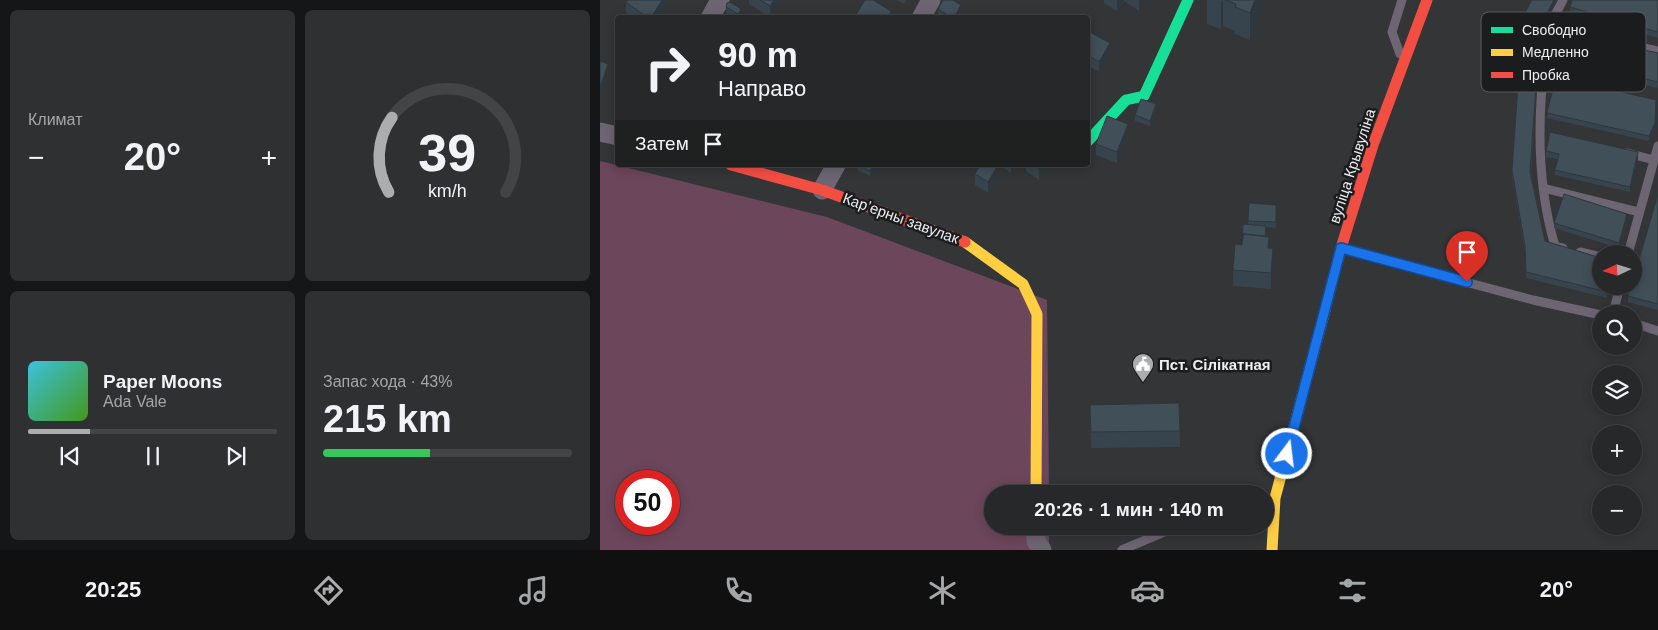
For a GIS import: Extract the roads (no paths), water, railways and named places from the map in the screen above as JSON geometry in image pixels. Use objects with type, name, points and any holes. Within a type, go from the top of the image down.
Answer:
[{"type":"street","points":[[712,15],[720,0]]},
{"type":"street","points":[[923,15],[932,0]]},
{"type":"street","points":[[1090,140],[1126,100],[1144,96],[1188,0]]},
{"type":"street","name":"вуліца Крывуліна","points":[[1274,485],[1341,248],[1373,146],[1427,0]]},
{"type":"street","points":[[600,132],[615,135]]},
{"type":"street","points":[[738,167],[822,190]]},
{"type":"street","name":"Карʼерны завулак","points":[[835,167],[822,190],[965,242],[1023,284],[1037,314],[1036,485]]},
{"type":"street","points":[[1036,535],[1036,541],[1042,550]]},
{"type":"street","name":"вуліца Крывуліна","points":[[1271,535],[1272,550]]},
{"type":"lane","points":[[1402,0],[1392,32],[1403,64]]},
{"type":"lane","points":[[1557,12],[1563,0]]},
{"type":"lane","points":[[1542,92],[1539,131],[1542,188],[1554,246],[1592,255]]},
{"type":"lane","points":[[1539,131],[1549,133]]},
{"type":"lane","points":[[1630,245],[1658,146]]},
{"type":"lane","points":[[1616,150],[1654,160]]},
{"type":"lane","points":[[1542,188],[1639,212]]},
{"type":"lane","points":[[1341,248],[1533,300],[1592,313]]},
{"type":"lane","points":[[1642,326],[1658,331]]},
{"type":"lane","points":[[1122,550],[1157,535]]},
{"type":"place","name":"Пст. Сілікатная","points":[[1143,383]]}]
